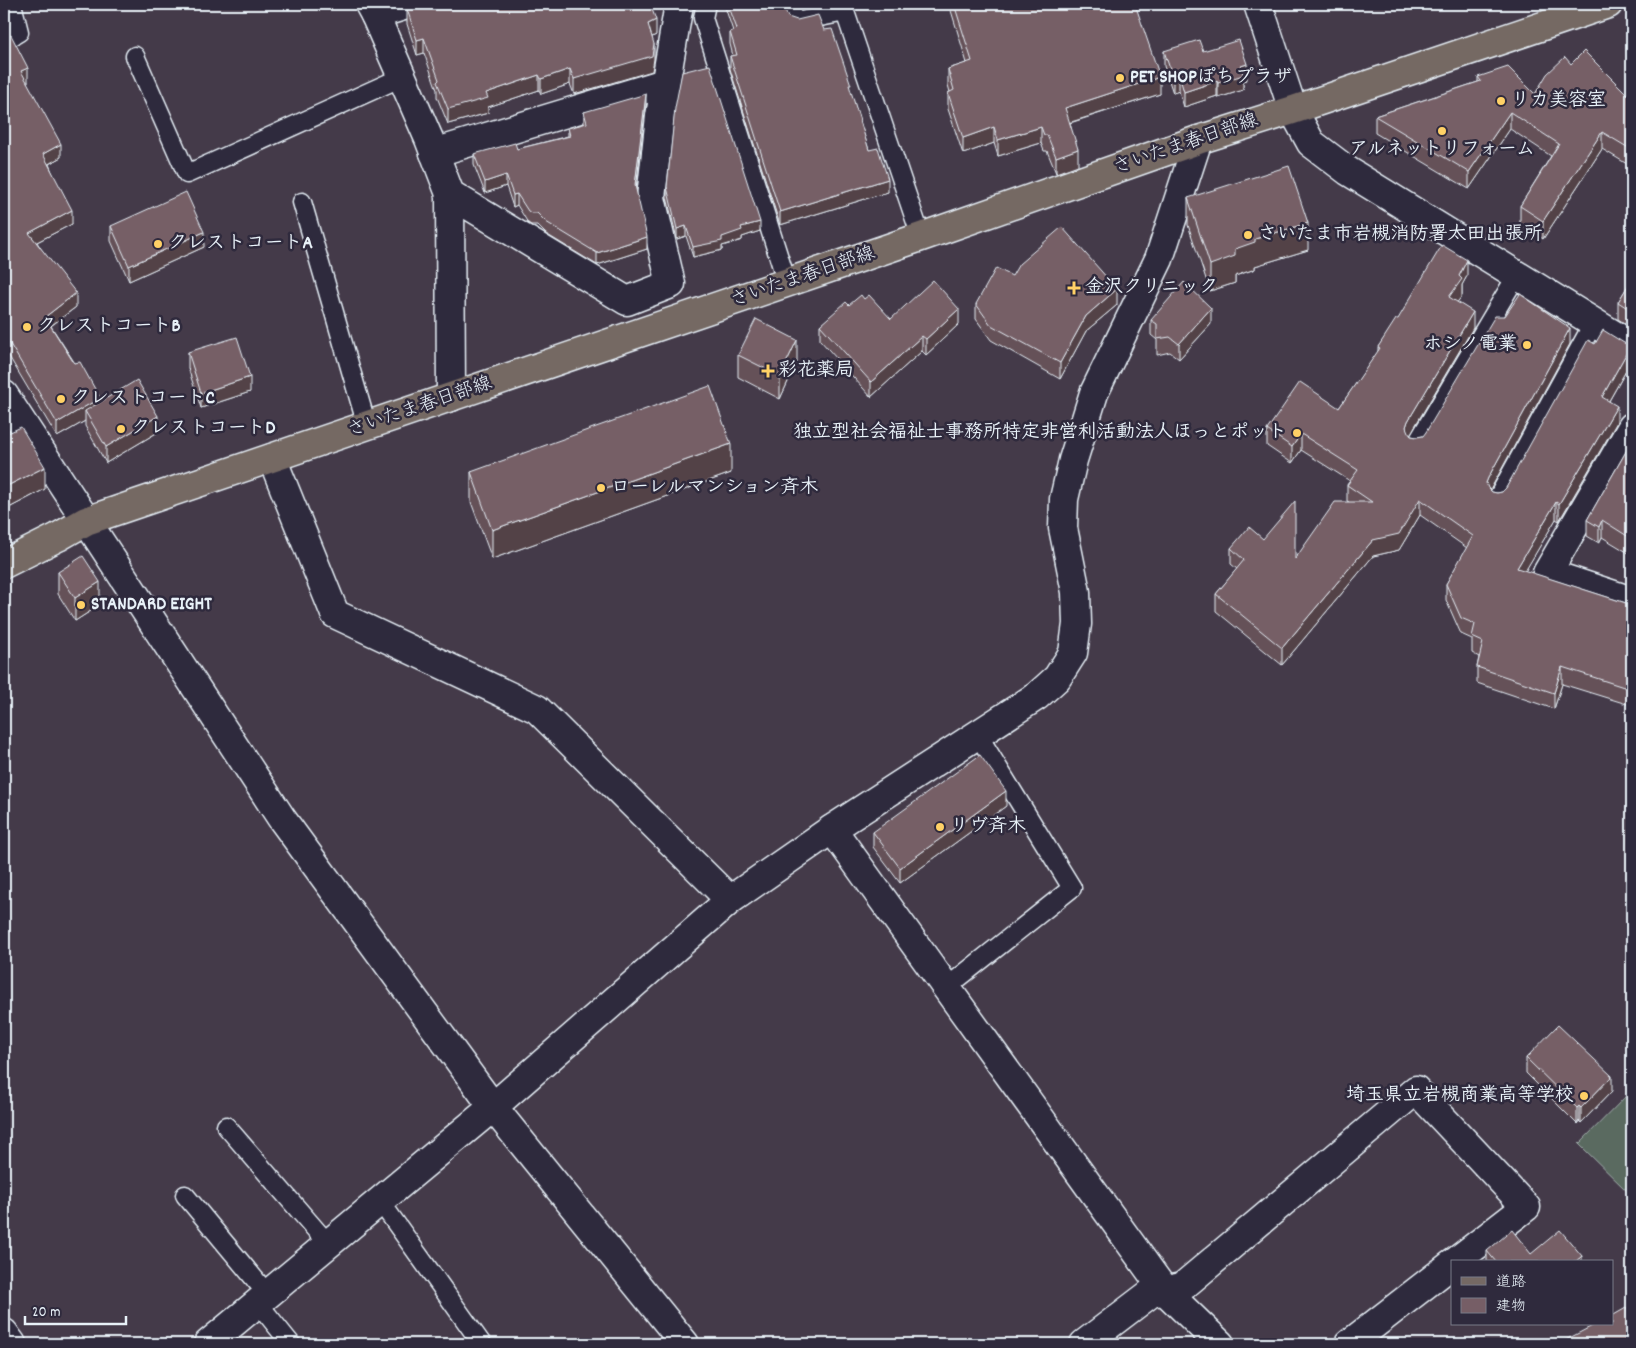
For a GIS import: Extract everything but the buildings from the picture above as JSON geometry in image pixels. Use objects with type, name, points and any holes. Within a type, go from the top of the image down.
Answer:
[{"type":"main road","name":"さいたま春日部線","points":[[4,564],[86,521],[921,238],[1198,140],[1608,4]]},
{"type":"street","points":[[410,4],[372,9],[450,194],[451,397]]},
{"type":"street","points":[[450,194],[626,301],[671,284],[651,198],[660,116],[680,4]]},
{"type":"street","points":[[1258,4],[1293,110],[1311,143],[1348,171],[1632,346]]},
{"type":"street","points":[[434,153],[665,83]]},
{"type":"street","points":[[208,1344],[494,1107],[730,900],[832,829],[1037,696],[1057,678],[1073,653],[1077,624],[1076,592],[1064,528],[1064,499],[1073,460],[1094,393],[1159,260],[1198,140]]},
{"type":"street","points":[[4,395],[282,819],[494,1107],[685,1344]]},
{"type":"street","points":[[1632,427],[1547,573],[1632,601]]},
{"type":"street","points":[[272,458],[335,614],[537,709],[730,900]]},
{"type":"street","points":[[832,829],[1164,1290],[1220,1344]]},
{"type":"street","points":[[1084,1344],[1151,1293],[1182,1287],[1416,1090],[1526,1207],[1458,1260]]},
{"type":"street","points":[[1349,1344],[1451,1265]]},
{"type":"street","points":[[4,1333],[12,1344]]},
{"type":"lane","points":[[4,41],[19,32],[12,4]]},
{"type":"lane","points":[[706,4],[703,18],[787,283]]},
{"type":"lane","points":[[787,4],[795,22],[846,12],[921,238]]},
{"type":"lane","points":[[135,56],[187,174],[402,77]]},
{"type":"lane","points":[[302,202],[367,426]]},
{"type":"lane","points":[[1417,444],[1517,275]]},
{"type":"lane","points":[[1497,499],[1594,322]]},
{"type":"lane","points":[[946,988],[1072,888],[978,735]]},
{"type":"lane","points":[[226,1126],[328,1244]]},
{"type":"lane","points":[[185,1195],[263,1299],[291,1344]]},
{"type":"lane","points":[[380,1202],[482,1344]]},
{"type":"green space","points":[[1632,1090],[1632,1196],[1579,1144]]},
{"type":"place","name":"PET SHOPぽちプラザ","points":[[1120,78]]},
{"type":"place","name":"リカ美容室","points":[[1501,101]]},
{"type":"place","name":"アルネットリフォーム","points":[[1442,131]]},
{"type":"place","name":"さいたま市岩槻消防署太田出張所","points":[[1248,235]]},
{"type":"place","name":"クレストコートA","points":[[158,244]]},
{"type":"place","name":"金沢クリニック","points":[[1074,288]]},
{"type":"place","name":"クレストコートB","points":[[27,327]]},
{"type":"place","name":"ホシノ電業","points":[[1527,345]]},
{"type":"place","name":"彩花薬局","points":[[768,371]]},
{"type":"place","name":"クレストコートC","points":[[61,399]]},
{"type":"place","name":"クレストコートD","points":[[121,429]]},
{"type":"place","name":"独立型社会福祉士事務所特定非営利活動法人ほっとポット","points":[[1297,433]]},
{"type":"place","name":"ローレルマンション斉木","points":[[601,488]]},
{"type":"place","name":"STANDARD EIGHT","points":[[81,605]]},
{"type":"place","name":"リヴ斉木","points":[[940,827]]},
{"type":"place","name":"埼玉県立岩槻商業高等学校","points":[[1584,1096]]}]
